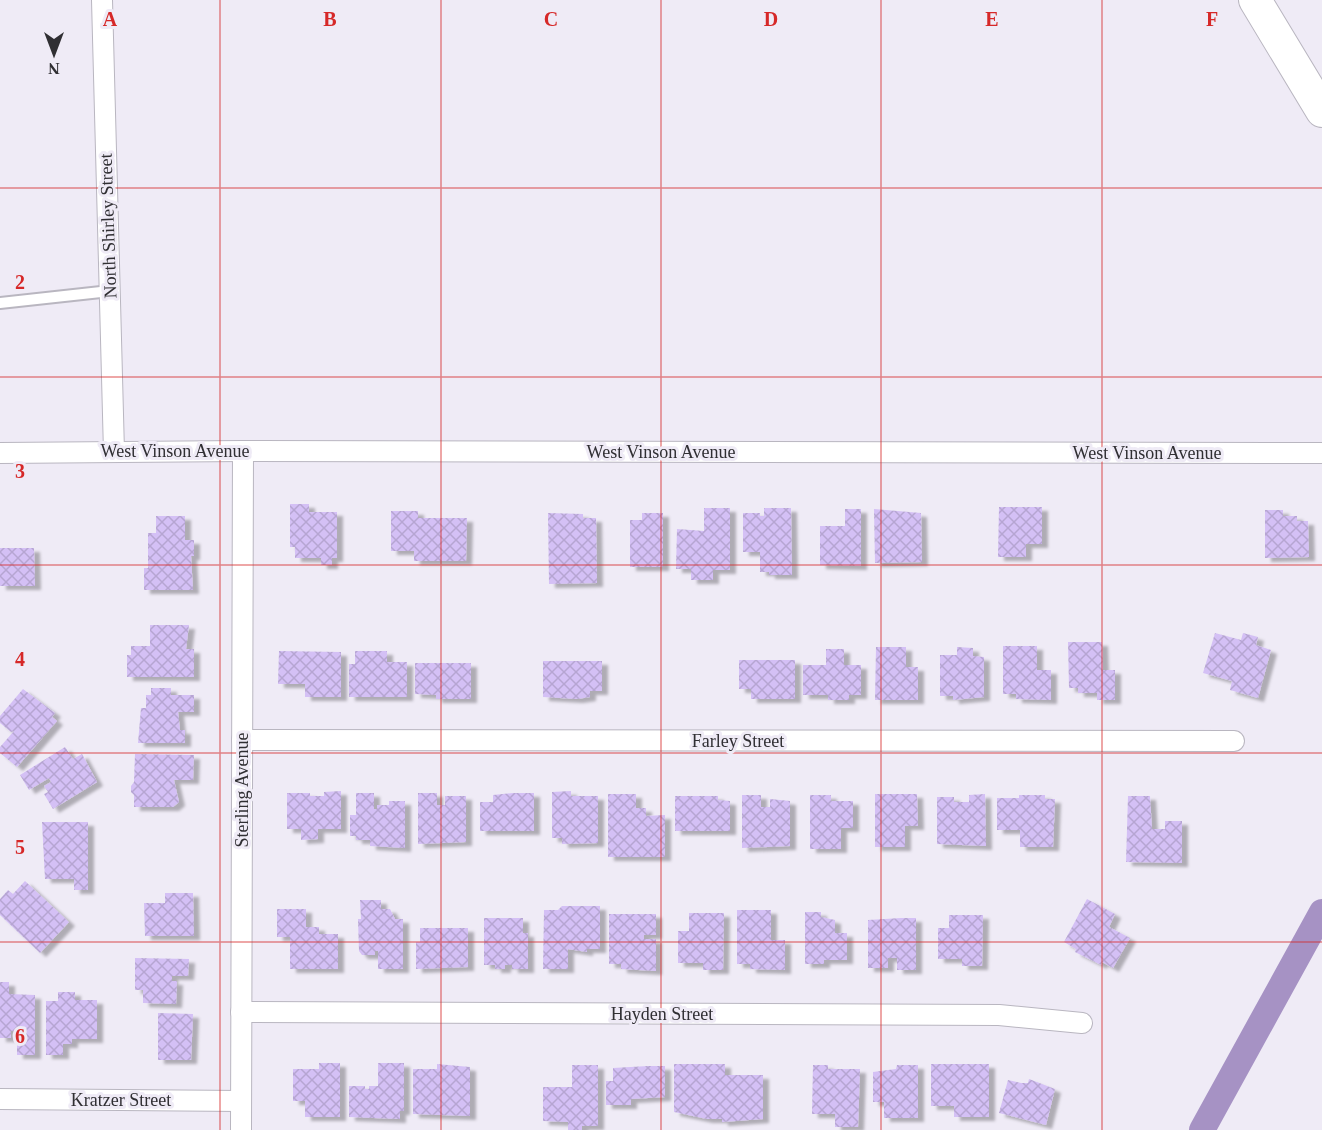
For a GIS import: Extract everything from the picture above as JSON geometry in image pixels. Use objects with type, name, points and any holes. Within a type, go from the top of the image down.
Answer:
[{"type":"main road","points":[[1255,0],[1322,111]]},
{"type":"street","name":"North Shirley Street","points":[[102,0],[114,452]]},
{"type":"street","name":"West Vinson Avenue","points":[[0,453],[243,451],[1322,453]]},
{"type":"street","name":"Sterling Avenue","points":[[241,1130],[243,451]]},
{"type":"street","name":"Farley Street","points":[[242,740],[1234,741]]},
{"type":"street","name":"Hayden Street","points":[[241,1012],[999,1015],[1082,1023]]},
{"type":"street","name":"Kratzer Street","points":[[0,1099],[241,1101]]},
{"type":"lane","points":[[0,303],[110,291]]},
{"type":"building","points":[[290,504],[309,504],[309,512],[337,512],[337,558],[332,558],[332,565],[321,565],[321,558],[295,558],[295,547],[290,547]]},
{"type":"building","points":[[999,507],[1042,507],[1042,544],[1026,544],[1026,557],[998,557]]},
{"type":"building","points":[[704,508],[730,508],[730,570],[713,570],[713,580],[691,580],[691,569],[676,569],[677,529],[704,531]]},
{"type":"building","points":[[764,508],[791,508],[792,575],[769,575],[769,572],[760,572],[760,552],[743,552],[743,513],[760,513],[760,516],[764,516]]},
{"type":"building","points":[[845,509],[861,509],[861,566],[820,565],[820,526],[845,526]]},
{"type":"building","points":[[874,509],[921,513],[922,562],[875,563]]},
{"type":"building","points":[[1265,510],[1283,510],[1283,516],[1297,516],[1297,521],[1308,521],[1309,557],[1265,558]]},
{"type":"building","points":[[391,511],[418,511],[418,518],[467,518],[466,561],[414,561],[414,551],[391,551]]},
{"type":"building","points":[[548,513],[583,514],[583,518],[596,518],[597,583],[549,584]]},
{"type":"building","points":[[642,513],[663,513],[663,567],[630,567],[630,520],[642,520]]},
{"type":"building","points":[[156,516],[185,516],[185,540],[194,540],[194,556],[191,556],[193,590],[144,590],[144,568],[148,568],[148,533],[156,533]]},
{"type":"building","points":[[0,548],[34,548],[35,586],[0,586]]},
{"type":"building","points":[[150,625],[189,625],[186,649],[194,649],[194,677],[127,677],[127,655],[131,655],[131,646],[150,646]]},
{"type":"building","points":[[1215,633],[1241,640],[1243,633],[1258,637],[1256,645],[1271,650],[1258,698],[1230,690],[1232,681],[1203,673]]},
{"type":"building","points":[[1068,642],[1102,642],[1103,670],[1115,670],[1115,700],[1097,700],[1097,693],[1078,693],[1078,688],[1069,688]]},
{"type":"building","points":[[1003,646],[1037,646],[1037,670],[1051,670],[1051,700],[1016,699],[1016,694],[1003,694]]},
{"type":"building","points":[[876,647],[906,647],[906,667],[918,667],[918,700],[875,700]]},
{"type":"building","points":[[957,647],[973,648],[973,656],[984,657],[984,697],[953,700],[953,696],[940,696],[940,655],[957,655]]},
{"type":"building","points":[[826,649],[844,649],[844,665],[861,665],[861,695],[849,695],[849,700],[828,700],[828,695],[803,695],[803,665],[826,665]]},
{"type":"building","points":[[279,651],[341,652],[341,697],[305,697],[305,684],[278,684]]},
{"type":"building","points":[[355,651],[387,651],[387,662],[407,662],[407,697],[349,697],[349,664],[355,664]]},
{"type":"building","points":[[739,660],[795,660],[795,699],[751,699],[751,689],[739,689]]},
{"type":"building","points":[[543,661],[602,661],[602,691],[590,691],[590,697],[577,699],[543,697]]},
{"type":"building","points":[[415,663],[471,663],[471,699],[436,699],[436,695],[415,694]]},
{"type":"building","points":[[151,688],[171,688],[171,695],[194,695],[194,712],[178,712],[180,730],[185,730],[185,743],[138,743],[141,708],[146,708],[146,695],[151,695]]},
{"type":"building","points":[[23,689],[55,713],[52,717],[57,721],[17,767],[0,753],[0,747],[14,731],[11,732],[0,723],[0,716]]},
{"type":"building","points":[[65,747],[73,759],[82,754],[97,782],[53,809],[44,794],[48,792],[44,786],[51,782],[49,778],[29,790],[20,775]]},
{"type":"building","points":[[135,754],[194,755],[193,780],[174,780],[179,802],[173,807],[134,807],[131,786],[134,782]]},
{"type":"building","points":[[341,791],[341,829],[318,829],[318,839],[301,840],[301,829],[287,829],[287,793],[310,793],[310,796],[324,796],[324,792]]},
{"type":"building","points":[[571,791],[571,796],[598,796],[598,843],[562,844],[562,838],[552,838],[552,792]]},
{"type":"building","points":[[356,793],[374,793],[374,809],[377,809],[377,805],[389,805],[389,801],[405,801],[405,848],[370,846],[370,840],[356,840],[356,836],[350,836],[350,815],[356,815]]},
{"type":"building","points":[[418,793],[437,793],[437,805],[445,805],[445,796],[466,796],[466,842],[418,844]]},
{"type":"building","points":[[534,793],[534,831],[480,831],[480,802],[493,802],[493,795]]},
{"type":"building","points":[[608,794],[636,794],[636,808],[646,808],[646,816],[665,815],[665,857],[608,857]]},
{"type":"building","points":[[875,794],[917,794],[918,826],[905,826],[905,847],[875,847]]},
{"type":"building","points":[[985,794],[986,846],[937,844],[937,797],[954,797],[954,802],[969,802],[969,795]]},
{"type":"building","points":[[742,795],[761,795],[761,807],[770,807],[770,799],[790,801],[790,846],[742,848]]},
{"type":"building","points":[[810,795],[831,795],[831,801],[853,801],[853,828],[841,828],[841,849],[810,849]]},
{"type":"building","points":[[1019,795],[1045,795],[1045,799],[1055,799],[1053,847],[1020,847],[1020,830],[997,830],[997,798],[1019,798]]},
{"type":"building","points":[[675,796],[718,796],[718,800],[730,801],[730,831],[675,831]]},
{"type":"building","points":[[1128,796],[1150,796],[1152,829],[1165,829],[1165,821],[1182,821],[1182,863],[1126,862]]},
{"type":"building","points":[[42,822],[88,822],[88,890],[74,890],[74,879],[45,879]]},
{"type":"building","points":[[25,881],[69,922],[40,953],[0,915],[0,899],[8,890],[13,894]]},
{"type":"building","points":[[165,893],[193,893],[194,936],[145,936],[144,903],[165,903]]},
{"type":"building","points":[[1087,899],[1115,914],[1109,927],[1130,938],[1113,968],[1102,962],[1101,965],[1075,952],[1076,949],[1064,942]]},
{"type":"building","points":[[360,900],[381,900],[381,909],[390,909],[395,919],[403,919],[403,969],[378,969],[378,951],[375,951],[375,955],[362,955],[359,951]]},
{"type":"building","points":[[562,906],[600,906],[600,949],[587,949],[587,952],[568,949],[568,969],[543,969],[544,910],[558,910]]},
{"type":"building","points":[[277,909],[306,909],[306,927],[319,927],[319,934],[338,934],[338,969],[290,969],[290,937],[277,937]]},
{"type":"building","points":[[737,910],[771,910],[771,940],[785,940],[785,970],[750,969],[750,964],[737,964]]},
{"type":"building","points":[[805,912],[821,912],[821,917],[835,920],[835,933],[847,933],[847,960],[824,960],[824,964],[805,964]]},
{"type":"building","points":[[689,913],[724,913],[723,970],[703,970],[703,963],[678,963],[678,931],[689,931]]},
{"type":"building","points":[[609,914],[656,914],[656,935],[644,935],[644,939],[656,939],[656,971],[621,969],[621,964],[609,964]]},
{"type":"building","points":[[949,915],[983,915],[982,966],[962,966],[962,959],[938,959],[938,928],[949,928]]},
{"type":"building","points":[[484,918],[523,918],[523,933],[528,933],[528,969],[512,969],[512,965],[505,965],[505,969],[495,969],[495,965],[484,965]]},
{"type":"building","points":[[916,918],[916,970],[897,970],[897,958],[888,958],[888,968],[868,968],[868,920]]},
{"type":"building","points":[[420,928],[468,928],[468,967],[416,969],[416,942],[420,942]]},
{"type":"building","points":[[135,958],[189,959],[188,976],[172,976],[172,981],[177,981],[176,1004],[143,1003],[143,990],[135,990]]},
{"type":"building","points":[[0,982],[9,982],[9,994],[35,995],[35,1055],[17,1055],[17,1031],[11,1031],[11,1038],[0,1038]]},
{"type":"building","points":[[58,992],[75,992],[75,1000],[97,1000],[97,1039],[72,1039],[72,1044],[63,1044],[63,1055],[46,1055],[46,1001],[58,1001]]},
{"type":"building","points":[[158,1013],[193,1014],[191,1060],[158,1060]]},
{"type":"building","points":[[319,1063],[340,1063],[340,1117],[305,1117],[305,1101],[293,1101],[293,1069],[319,1069]]},
{"type":"building","points":[[378,1063],[404,1063],[404,1111],[400,1111],[400,1119],[349,1117],[349,1086],[365,1086],[365,1089],[369,1089],[369,1086],[378,1086]]},
{"type":"building","points":[[437,1064],[470,1067],[470,1116],[413,1114],[413,1069],[437,1069]]},
{"type":"building","points":[[674,1064],[725,1064],[725,1075],[763,1075],[763,1119],[722,1122],[722,1119],[707,1119],[674,1112]]},
{"type":"building","points":[[931,1064],[989,1064],[989,1117],[954,1117],[954,1106],[931,1106]]},
{"type":"building","points":[[572,1065],[598,1065],[598,1126],[582,1126],[582,1130],[568,1130],[568,1122],[543,1121],[543,1087],[572,1087]]},
{"type":"building","points":[[813,1065],[828,1065],[828,1069],[860,1069],[858,1127],[835,1127],[835,1114],[812,1114]]},
{"type":"building","points":[[897,1065],[918,1065],[918,1118],[884,1118],[884,1102],[873,1102],[873,1072],[896,1069]]},
{"type":"building","points":[[665,1066],[665,1097],[631,1099],[631,1105],[606,1105],[606,1081],[613,1081],[613,1068]]},
{"type":"building","points":[[1029,1079],[1055,1089],[1046,1125],[999,1113],[1008,1080],[1028,1083]]},
{"type":"waterway","points":[[1202,1130],[1322,912]]}]
